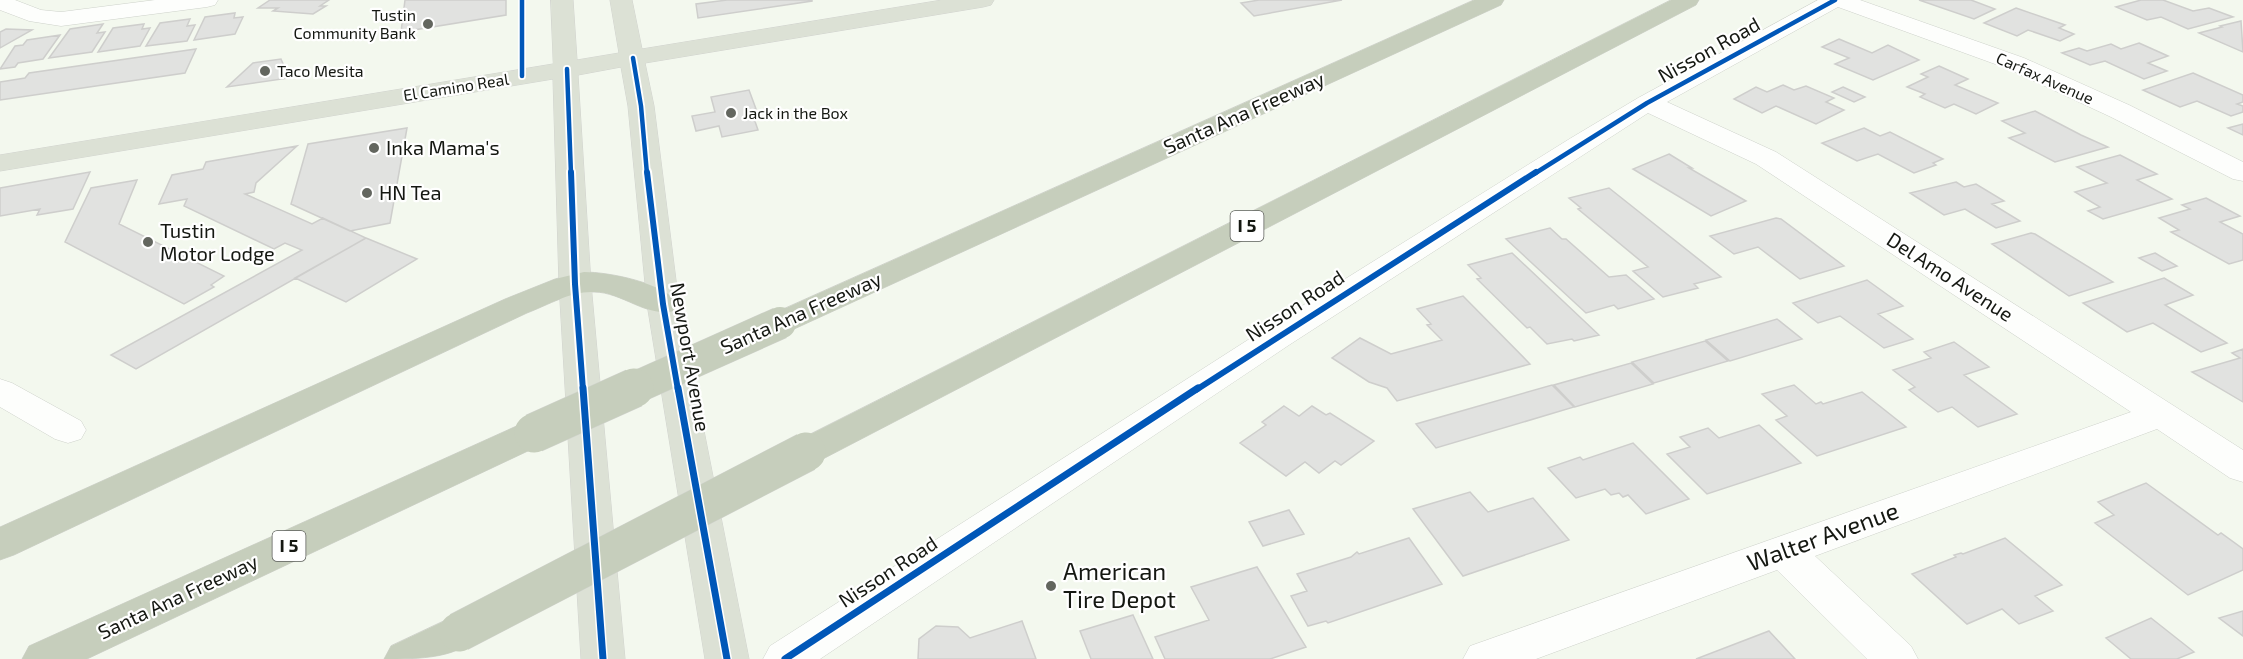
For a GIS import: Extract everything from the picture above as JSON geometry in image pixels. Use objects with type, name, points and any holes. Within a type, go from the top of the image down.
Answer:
[{"type":"highway","name":"Santa Ana Freeway","points":[[44,659],[534,433],[1493,0]]},
{"type":"highway","name":"I 5","points":[[406,659],[1689,0]]},
{"type":"highway","points":[[0,544],[516,306],[575,284],[601,283],[623,287],[663,304]]},
{"type":"main road","points":[[562,0],[567,69],[575,284],[603,659]]},
{"type":"main road","name":"Newport Avenue","points":[[621,0],[641,106],[663,304],[727,659]]},
{"type":"main road","name":"El Camino Real","points":[[0,163],[983,0]]},
{"type":"street","points":[[0,2],[37,16],[61,19],[207,0]]},
{"type":"street","name":"Nisson Road","points":[[785,659],[1277,337],[1647,103],[1837,0]]},
{"type":"street","name":"Carfax Avenue","points":[[1837,0],[2015,63],[2120,111],[2243,173]]},
{"type":"street","name":"Del Amo Avenue","points":[[1647,103],[1766,158],[2243,468]]},
{"type":"street","points":[[0,391],[68,430]]},
{"type":"street","name":"Walter Avenue","points":[[1485,659],[2162,414]]},
{"type":"street","points":[[1784,551],[1896,659]]},
{"type":"building","points":[[270,0],[329,0],[320,6],[326,6],[313,14],[273,11],[278,8],[258,8]]},
{"type":"building","name":"Tustin Community Bank","points":[[405,0],[506,0],[506,15],[401,32]]},
{"type":"building","points":[[727,0],[812,1],[698,18],[696,4]]},
{"type":"building","points":[[1259,0],[1342,0],[1254,16],[1241,3]]},
{"type":"building","points":[[1919,0],[1971,0],[1995,9],[1974,19]]},
{"type":"building","points":[[2141,0],[2163,0],[2193,11],[2209,8],[2233,17],[2188,29],[2161,17],[2147,20],[2116,7]]},
{"type":"building","points":[[2016,8],[2065,25],[2059,28],[2074,34],[2060,41],[2028,30],[2017,36],[1984,23]]},
{"type":"building","points":[[235,13],[234,18],[243,17],[235,34],[194,40],[205,17]]},
{"type":"building","points":[[190,19],[187,26],[195,25],[187,41],[146,46],[160,23]]},
{"type":"building","points":[[2241,21],[2243,52],[2199,33],[2222,27],[2220,26]]},
{"type":"building","points":[[103,24],[97,33],[105,32],[92,52],[49,58],[70,29]]},
{"type":"building","points":[[144,24],[142,29],[150,28],[140,46],[98,52],[113,28]]},
{"type":"building","points":[[6,29],[32,30],[0,48],[0,32]]},
{"type":"building","points":[[60,35],[43,59],[0,69],[15,46],[23,45],[27,40]]},
{"type":"building","points":[[1839,39],[1872,53],[1888,45],[1919,60],[1873,80],[1835,64],[1849,58],[1822,47]]},
{"type":"building","points":[[2139,43],[2168,56],[2148,63],[2167,71],[2144,79],[2105,61],[2090,65],[2062,53],[2079,48],[2087,51],[2111,44],[2121,49]]},
{"type":"building","points":[[196,49],[185,73],[0,100],[0,82],[25,78],[29,73]]},
{"type":"building","name":"Taco Mesita","points":[[281,59],[289,78],[227,87],[253,63]]},
{"type":"building","points":[[1939,66],[1968,79],[1955,85],[1998,103],[1976,114],[1954,104],[1945,108],[1920,97],[1925,94],[1907,87],[1928,77],[1921,74]]},
{"type":"building","points":[[2193,73],[2243,95],[2243,102],[2237,104],[2243,106],[2243,112],[2231,116],[2197,101],[2180,107],[2143,90]]},
{"type":"building","points":[[1783,85],[1794,90],[1806,86],[1834,98],[1826,102],[1844,110],[1816,124],[1776,106],[1762,113],[1734,99],[1756,87],[1767,92]]},
{"type":"building","points":[[1843,87],[1865,97],[1854,102],[1832,92]]},
{"type":"building","name":"Jack in the Box","points":[[749,90],[756,109],[751,110],[758,130],[722,137],[719,126],[696,131],[692,116],[715,112],[711,97]]},
{"type":"building","points":[[2035,111],[2108,147],[2055,162],[2009,138],[2025,133],[2002,121]]},
{"type":"building","points":[[2243,124],[2243,135],[2228,128]]},
{"type":"building","points":[[407,128],[390,223],[350,231],[291,204],[308,144]]},
{"type":"building","points":[[1864,128],[1880,136],[1890,132],[1943,159],[1933,163],[1936,165],[1914,173],[1878,154],[1857,161],[1822,143]]},
{"type":"building","points":[[297,146],[256,183],[254,192],[245,194],[312,224],[323,218],[366,238],[136,369],[111,355],[302,250],[285,243],[274,249],[184,206],[187,199],[159,204],[172,175],[203,169],[206,162]]},
{"type":"building","points":[[1669,154],[1746,201],[1711,216],[1633,169]]},
{"type":"building","points":[[2120,155],[2157,174],[2137,180],[2172,199],[2103,219],[2088,211],[2100,207],[2075,192],[2107,183],[2077,167]]},
{"type":"building","points":[[90,172],[73,209],[37,215],[40,209],[0,216],[0,188]]},
{"type":"building","points":[[137,180],[119,224],[224,276],[211,285],[214,287],[184,304],[65,242],[91,188]]},
{"type":"building","points":[[1956,182],[1964,187],[1976,184],[2004,201],[1992,204],[2020,221],[1996,228],[1965,209],[1944,215],[1910,193]]},
{"type":"building","points":[[1609,188],[1721,277],[1694,284],[1698,288],[1663,297],[1633,271],[1648,267],[1578,209],[1581,208],[1569,198]]},
{"type":"building","points":[[2206,198],[2240,216],[2220,222],[2243,234],[2243,260],[2229,264],[2171,232],[2179,230],[2159,218],[2190,209],[2182,205]]},
{"type":"building","points":[[1776,218],[1781,219],[1844,266],[1800,279],[1758,247],[1734,254],[1710,236]]},
{"type":"building","points":[[1550,228],[1609,277],[1626,275],[1654,299],[1618,309],[1614,305],[1586,313],[1506,239]]},
{"type":"building","points":[[2031,233],[2113,282],[2069,296],[1992,244]]},
{"type":"building","points":[[366,238],[417,259],[346,302],[295,278]]},
{"type":"building","points":[[1512,253],[1599,335],[1547,344],[1530,327],[1527,328],[1477,279],[1481,278],[1468,265]]},
{"type":"building","points":[[2155,253],[2177,266],[2162,271],[2139,258]]},
{"type":"building","points":[[2164,278],[2193,295],[2165,305],[2227,343],[2201,352],[2153,323],[2127,332],[2083,303]]},
{"type":"building","points":[[1867,280],[1903,306],[1878,314],[1913,339],[1884,348],[1840,316],[1818,323],[1793,303]]},
{"type":"building","points":[[1463,296],[1530,364],[1397,401],[1387,388],[1369,382],[1332,358],[1360,338],[1391,354],[1442,340],[1427,325],[1431,324],[1417,309]]},
{"type":"building","points":[[1777,319],[1802,339],[1730,361],[1706,340]]},
{"type":"building","points":[[1705,341],[1728,361],[1654,383],[1632,362]]},
{"type":"building","points":[[1954,342],[1989,367],[1964,375],[2017,414],[1978,427],[1952,407],[1938,412],[1909,390],[1915,387],[1893,370],[1931,358],[1924,352]]},
{"type":"building","points":[[2243,349],[2243,402],[2192,372],[2240,358],[2232,353]]},
{"type":"building","points":[[1631,363],[1653,384],[1575,407],[1554,385]]},
{"type":"building","points":[[1552,385],[1574,407],[1436,448],[1416,424]]},
{"type":"building","points":[[1794,385],[1816,404],[1862,392],[1906,427],[1817,456],[1776,420],[1787,416],[1762,394]]},
{"type":"building","points":[[1284,406],[1299,416],[1312,406],[1326,415],[1330,413],[1374,441],[1341,465],[1335,461],[1319,473],[1305,462],[1286,476],[1240,443],[1266,425],[1262,422]]},
{"type":"building","points":[[1759,425],[1801,463],[1707,494],[1667,454],[1690,447],[1680,437],[1708,428],[1719,438]]},
{"type":"building","points":[[1633,443],[1689,499],[1646,514],[1628,495],[1623,497],[1619,493],[1611,495],[1605,489],[1576,498],[1548,468],[1580,457],[1583,460]]},
{"type":"building","points":[[2146,483],[2218,535],[2221,533],[2243,549],[2243,570],[2188,595],[2095,523],[2114,515],[2098,502]]},
{"type":"building","points":[[1470,492],[1488,512],[1533,498],[1569,540],[1463,576],[1413,509]]},
{"type":"building","points":[[1289,510],[1304,534],[1263,546],[1249,522]]},
{"type":"building","points":[[1409,538],[1442,584],[1328,623],[1326,621],[1308,626],[1291,596],[1307,591],[1297,574],[1351,557],[1357,552],[1359,554]]},
{"type":"building","points":[[2005,538],[2062,585],[2035,596],[2053,611],[2019,624],[2002,609],[1967,624],[1912,574],[1956,557],[1954,555],[1963,554]]},
{"type":"building","points":[[1257,567],[1306,647],[1270,659],[1165,659],[1155,637],[1209,620],[1191,587]]},
{"type":"building","points":[[2243,611],[2243,636],[2219,618]]},
{"type":"building","points":[[1133,615],[1153,659],[1091,659],[1080,631]]},
{"type":"building","points":[[2151,618],[2194,652],[2177,659],[2131,659],[2106,638]]},
{"type":"building","points":[[1022,621],[1036,659],[918,659],[919,639],[936,626],[958,627],[970,638]]},
{"type":"building","points":[[1769,631],[1795,659],[1696,659]]},
{"type":"cycle path","points":[[522,0],[522,76]]},
{"type":"cycle path","points":[[785,659],[1277,337],[1581,144],[1647,103],[1835,0]]},
{"type":"cycle path","points":[[633,58],[641,106],[663,304],[727,659]]},
{"type":"cycle path","points":[[567,69],[575,284],[603,659]]},
{"type":"place","name":"Tustin Community Bank","points":[[428,24]]},
{"type":"place","name":"Taco Mesita","points":[[265,71]]},
{"type":"place","name":"Jack in the Box","points":[[731,113]]},
{"type":"place","name":"Inka Mama's","points":[[374,148]]},
{"type":"place","name":"HN Tea","points":[[367,193]]},
{"type":"place","name":"Tustin Motor Lodge","points":[[148,242]]},
{"type":"place","name":"American Tire Depot","points":[[1051,586]]}]
